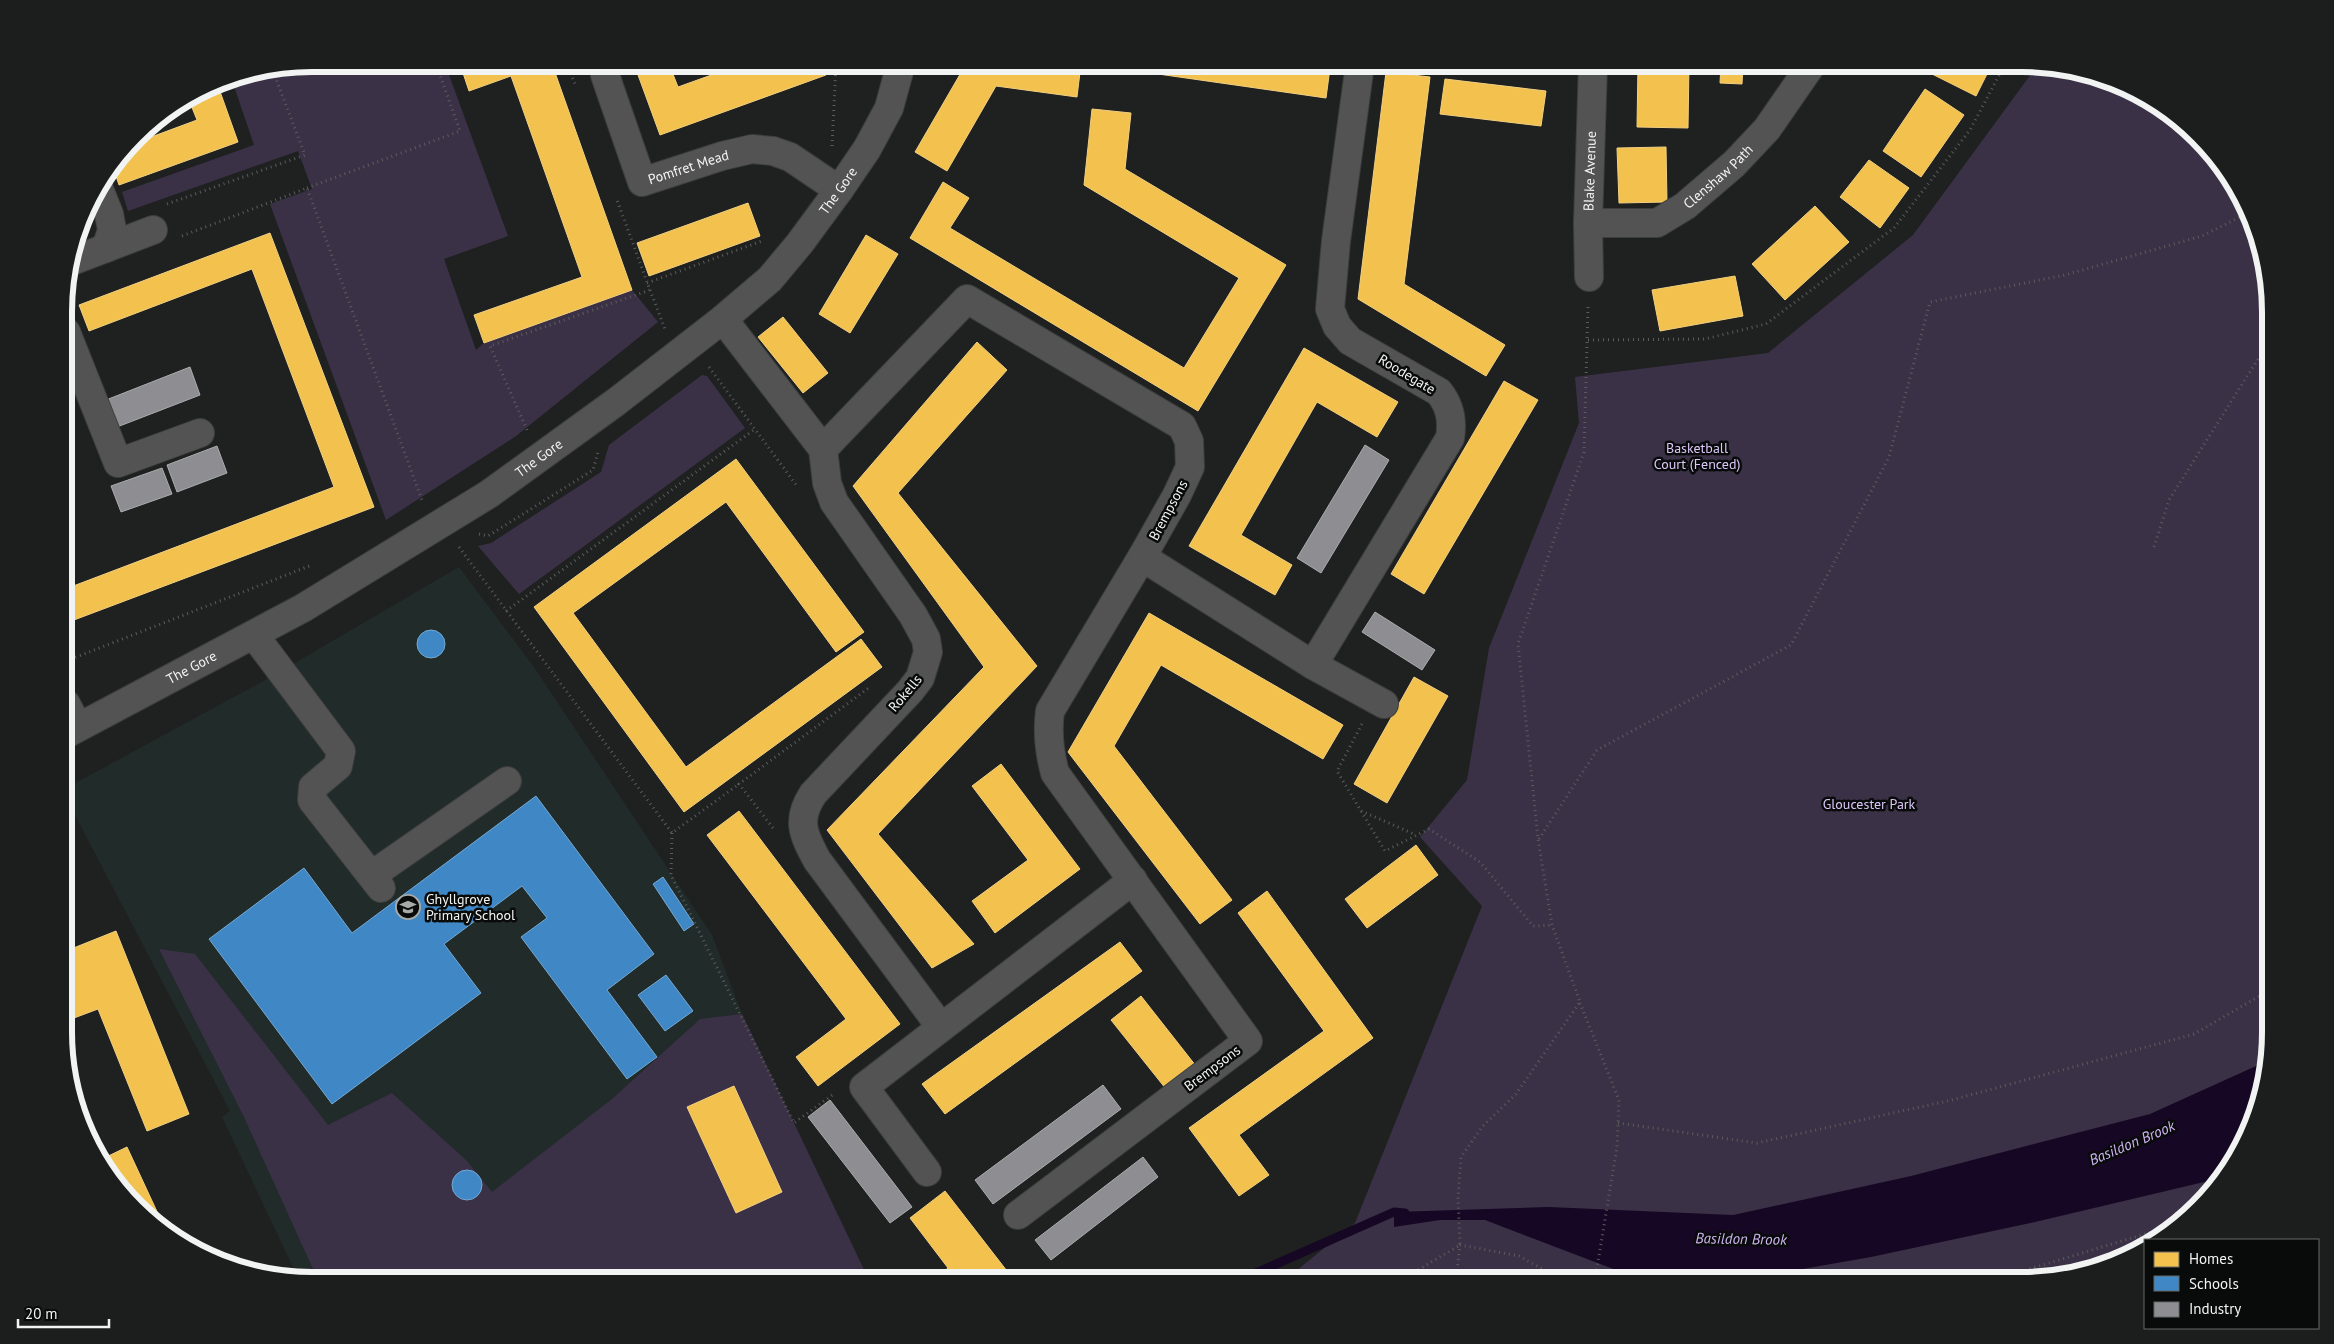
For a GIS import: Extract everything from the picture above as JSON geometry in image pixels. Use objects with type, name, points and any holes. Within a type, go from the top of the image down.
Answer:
[{"type":"street","name":"The Gore","points":[[72,731],[254,635],[370,568],[489,494],[616,402],[723,319],[770,279],[840,190],[867,149],[889,108],[899,72]]},
{"type":"street","name":"Roodegate","points":[[1313,665],[1450,438],[1452,423],[1445,400],[1439,392],[1350,340],[1337,326],[1330,309],[1336,241],[1359,72]]},
{"type":"street","name":"Blake Avenue","points":[[1589,277],[1588,223],[1594,72]]},
{"type":"street","name":"Clenshaw Path","points":[[1588,223],[1657,223],[1685,206],[1734,164],[1767,129],[1806,72]]},
{"type":"street","name":"Pomfret Mead","points":[[605,75],[642,182],[722,156],[752,149],[773,151],[790,157],[840,190]]},
{"type":"street","points":[[102,197],[109,214],[112,230],[106,248]]},
{"type":"street","points":[[77,268],[156,218]]},
{"type":"street","name":"Brempsons","points":[[823,449],[967,299],[1182,426],[1190,441],[1190,467],[1177,495],[1142,558],[1050,711],[1047,728],[1048,749],[1055,773],[1248,1041],[1018,1215]]},
{"type":"street","points":[[723,319],[823,449]]},
{"type":"street","points":[[72,347],[118,463],[200,433]]},
{"type":"street","name":"Rokells","points":[[823,449],[827,483],[834,502],[913,615],[926,639],[928,652],[926,666],[920,678],[813,794],[804,808],[802,822],[806,841],[817,860],[940,1026]]},
{"type":"street","points":[[1142,558],[1313,665],[1379,701]]},
{"type":"street","points":[[254,635],[341,750],[338,766],[313,787],[312,800],[377,882],[507,781]]},
{"type":"street","points":[[927,1172],[864,1087],[940,1026],[1133,880]]},
{"type":"path","points":[[181,236],[460,131],[439,72]]},
{"type":"path","points":[[570,72],[578,93]]},
{"type":"path","points":[[832,146],[836,72]]},
{"type":"path","points":[[1588,340],[1704,339],[1766,324],[1894,228],[1970,130],[2001,72]]},
{"type":"path","points":[[156,218],[305,155],[274,76]]},
{"type":"path","points":[[824,149],[837,143]]},
{"type":"path","points":[[307,188],[425,508]]},
{"type":"path","points":[[614,193],[666,333]]},
{"type":"path","points":[[1538,839],[1597,750],[1791,645],[1889,457],[1930,302],[2065,275],[2202,236],[2241,216]]},
{"type":"path","points":[[647,284],[770,238]]},
{"type":"path","points":[[1589,277],[1584,452],[1518,644],[1538,839],[1552,925],[1619,1100],[1617,1147],[1597,1272]]},
{"type":"path","points":[[529,435],[490,346],[650,290]]},
{"type":"path","points":[[2154,547],[2169,500],[2262,353]]},
{"type":"path","points":[[702,367],[710,367],[802,493]]},
{"type":"path","points":[[506,611],[755,429]]},
{"type":"path","points":[[473,533],[488,536],[593,470],[598,451]]},
{"type":"path","points":[[456,543],[672,833],[671,875],[794,1123],[840,1089]]},
{"type":"path","points":[[72,659],[319,563]]},
{"type":"path","points":[[672,833],[874,684]]},
{"type":"path","points":[[1379,701],[1337,771],[1385,851],[1429,829],[1480,862],[1533,926],[1552,925]]},
{"type":"path","points":[[739,784],[774,830]]},
{"type":"path","points":[[1360,810],[1416,835]]},
{"type":"path","points":[[1618,1123],[1757,1142],[1952,1100],[2194,1034],[2262,995]]},
{"type":"path","points":[[1455,1272],[1460,1245],[1458,1197],[1460,1157],[1482,1127],[1516,1094],[1580,1002]]},
{"type":"path","points":[[2019,1272],[2155,1231]]},
{"type":"path","points":[[1414,1272],[1460,1245],[1519,1256],[1548,1272]]},
{"type":"shaded area","name":"Ghyllgrove Primary School","points":[[459,567],[534,667],[712,935],[753,1043],[770,1272],[295,1271],[222,1117],[230,1111],[72,809],[72,785],[269,678]]},
{"type":"green space","points":[[312,72],[448,72],[508,236],[444,259],[476,350],[484,343],[632,290],[658,322],[516,436],[386,520],[270,204],[312,189],[298,151],[128,211],[122,192],[254,145],[235,85],[266,77]]},
{"type":"green space","name":"Gloucester Park","points":[[2032,73],[2068,77],[2099,85],[2128,97],[2168,122],[2212,166],[2237,206],[2249,235],[2257,266],[2262,312],[2262,1032],[2257,1078],[2249,1109],[2229,1152],[2202,1190],[2180,1212],[2155,1231],[2128,1247],[2099,1259],[2053,1269],[2022,1272],[1295,1272],[1355,1223],[1482,906],[1420,837],[1467,780],[1489,648],[1579,423],[1575,377],[1768,353],[1913,235]]},
{"type":"green space","points":[[702,375],[707,376],[745,428],[519,594],[478,546],[491,543],[601,472],[609,445]]},
{"type":"green space","points":[[159,949],[195,954],[328,1125],[392,1093],[467,1161],[492,1192],[612,1099],[700,1019],[742,1014],[865,1272],[314,1272],[244,1117]]},
{"type":"water","points":[[2259,1065],[2249,1109],[2237,1138],[2210,1181],[2035,1222],[1871,1257],[1786,1272],[1638,1272],[1616,1270],[1485,1220],[1440,1220],[1394,1227],[1394,1212],[1549,1207],[1733,1215],[1911,1176],[2150,1114]]},
{"type":"building: Homes","points":[[463,72],[555,72],[632,290],[484,343],[474,315],[582,277],[511,76],[469,91]]},
{"type":"building: Homes","points":[[637,72],[672,72],[678,87],[720,72],[826,72],[826,75],[660,135]]},
{"type":"building: Homes","points":[[961,72],[1080,72],[1077,97],[996,86],[947,171],[915,152]]},
{"type":"building: Homes","points":[[1144,72],[1329,72],[1326,98]]},
{"type":"building: Homes","points":[[1386,72],[1430,77],[1404,284],[1505,345],[1486,376],[1358,299]]},
{"type":"building: Homes","points":[[1638,72],[1689,72],[1688,128],[1637,127]]},
{"type":"building: Homes","points":[[1721,72],[1743,72],[1742,84],[1720,83]]},
{"type":"building: Homes","points":[[1933,72],[1988,72],[1976,96],[1932,74]]},
{"type":"building: Homes","points":[[1445,79],[1546,91],[1541,126],[1440,114]]},
{"type":"building: Homes","points":[[1925,89],[1964,115],[1921,177],[1883,151]]},
{"type":"building: Homes","points":[[220,91],[238,142],[119,185],[116,175],[132,154],[148,138],[197,120],[191,105]]},
{"type":"building: Homes","points":[[1092,109],[1131,113],[1125,169],[1286,265],[1198,411],[910,238],[943,182],[969,198],[950,228],[1184,368],[1239,278],[1084,185]]},
{"type":"building: Homes","points":[[1666,147],[1667,202],[1619,203],[1617,148]]},
{"type":"building: Homes","points":[[1869,160],[1909,188],[1880,228],[1840,197]]},
{"type":"building: Homes","points":[[748,203],[760,236],[649,276],[637,243]]},
{"type":"building: Homes","points":[[1815,206],[1849,242],[1785,300],[1752,264]]},
{"type":"building: Homes","points":[[270,233],[374,507],[72,621],[72,586],[334,487],[252,269],[89,331],[79,305]]},
{"type":"building: Homes","points":[[866,235],[898,254],[850,333],[819,314]]},
{"type":"building: Homes","points":[[1735,276],[1743,316],[1660,331],[1652,290]]},
{"type":"building: Homes","points":[[783,317],[828,373],[803,393],[758,337]]},
{"type":"building: Homes","points":[[977,342],[1007,370],[898,493],[1037,666],[878,834],[974,944],[932,968],[827,830],[984,667],[853,486]]},
{"type":"building: Homes","points":[[1304,348],[1398,402],[1377,437],[1317,402],[1241,535],[1292,565],[1275,595],[1189,546]]},
{"type":"building: Homes","points":[[1504,381],[1538,400],[1424,594],[1391,574]]},
{"type":"building: Homes","points":[[736,459],[864,632],[836,652],[726,502],[573,613],[686,767],[861,639],[882,667],[684,812],[534,607]]},
{"type":"building: Homes","points":[[1149,613],[1343,725],[1323,759],[1161,665],[1114,746],[1232,900],[1200,924],[1068,752]]},
{"type":"building: Homes","points":[[1414,677],[1448,696],[1387,803],[1354,784]]},
{"type":"building: Homes","points":[[1001,764],[1080,869],[995,933],[972,901],[1028,860],[972,786]]},
{"type":"building: Homes","points":[[739,811],[900,1024],[818,1086],[796,1057],[846,1019],[707,835]]},
{"type":"building: Homes","points":[[1416,845],[1438,875],[1367,928],[1345,899]]},
{"type":"building: Homes","points":[[1267,891],[1373,1038],[1239,1135],[1269,1175],[1239,1196],[1189,1128],[1324,1031],[1238,913]]},
{"type":"building: Homes","points":[[116,931],[189,1114],[147,1131],[98,1009],[72,1019],[72,949]]},
{"type":"building: Homes","points":[[1120,942],[1142,971],[945,1114],[922,1084]]},
{"type":"building: Homes","points":[[1141,996],[1196,1066],[1166,1089],[1111,1020]]},
{"type":"building: Homes","points":[[734,1086],[782,1192],[736,1213],[687,1107]]},
{"type":"building: Homes","points":[[127,1147],[159,1216],[132,1190],[108,1156]]},
{"type":"building: Homes","points":[[945,1191],[1007,1271],[943,1272],[948,1268],[910,1218]]},
{"type":"building: Schools","points":[[431,630],[441,634],[445,644],[441,654],[431,658],[421,654],[417,644],[421,634]]},
{"type":"building: Schools","points":[[536,796],[654,954],[607,990],[657,1057],[627,1079],[521,937],[547,918],[522,886],[444,944],[481,993],[332,1104],[209,939],[304,868],[352,933]]},
{"type":"building: Schools","points":[[663,877],[694,924],[684,931],[653,884]]},
{"type":"building: Schools","points":[[666,975],[693,1011],[665,1031],[638,995]]},
{"type":"building: Schools","points":[[467,1170],[478,1174],[482,1185],[478,1196],[467,1200],[456,1196],[452,1185],[456,1174]]},
{"type":"building: Industry","points":[[190,367],[200,395],[117,427],[106,400]]},
{"type":"building: Industry","points":[[1365,445],[1389,460],[1321,573],[1297,558]]},
{"type":"building: Industry","points":[[217,446],[227,473],[177,492],[167,465]]},
{"type":"building: Industry","points":[[162,468],[172,494],[121,512],[111,486]]},
{"type":"building: Industry","points":[[1375,612],[1435,650],[1422,670],[1362,632]]},
{"type":"building: Industry","points":[[1103,1085],[1121,1109],[993,1204],[975,1180]]},
{"type":"building: Industry","points":[[830,1100],[912,1207],[890,1223],[808,1117]]},
{"type":"building: Industry","points":[[1143,1157],[1158,1177],[1051,1260],[1035,1240]]},
{"type":"waterway","name":"Basildon Brook","points":[[1258,1272],[1394,1212],[1405,1213]]},
{"type":"place","name":"Ghyllgrove Primary School","points":[[408,907]]},
{"type":"park label","name":"Basketball Court (Fenced)","points":[[1697,456]]}]
